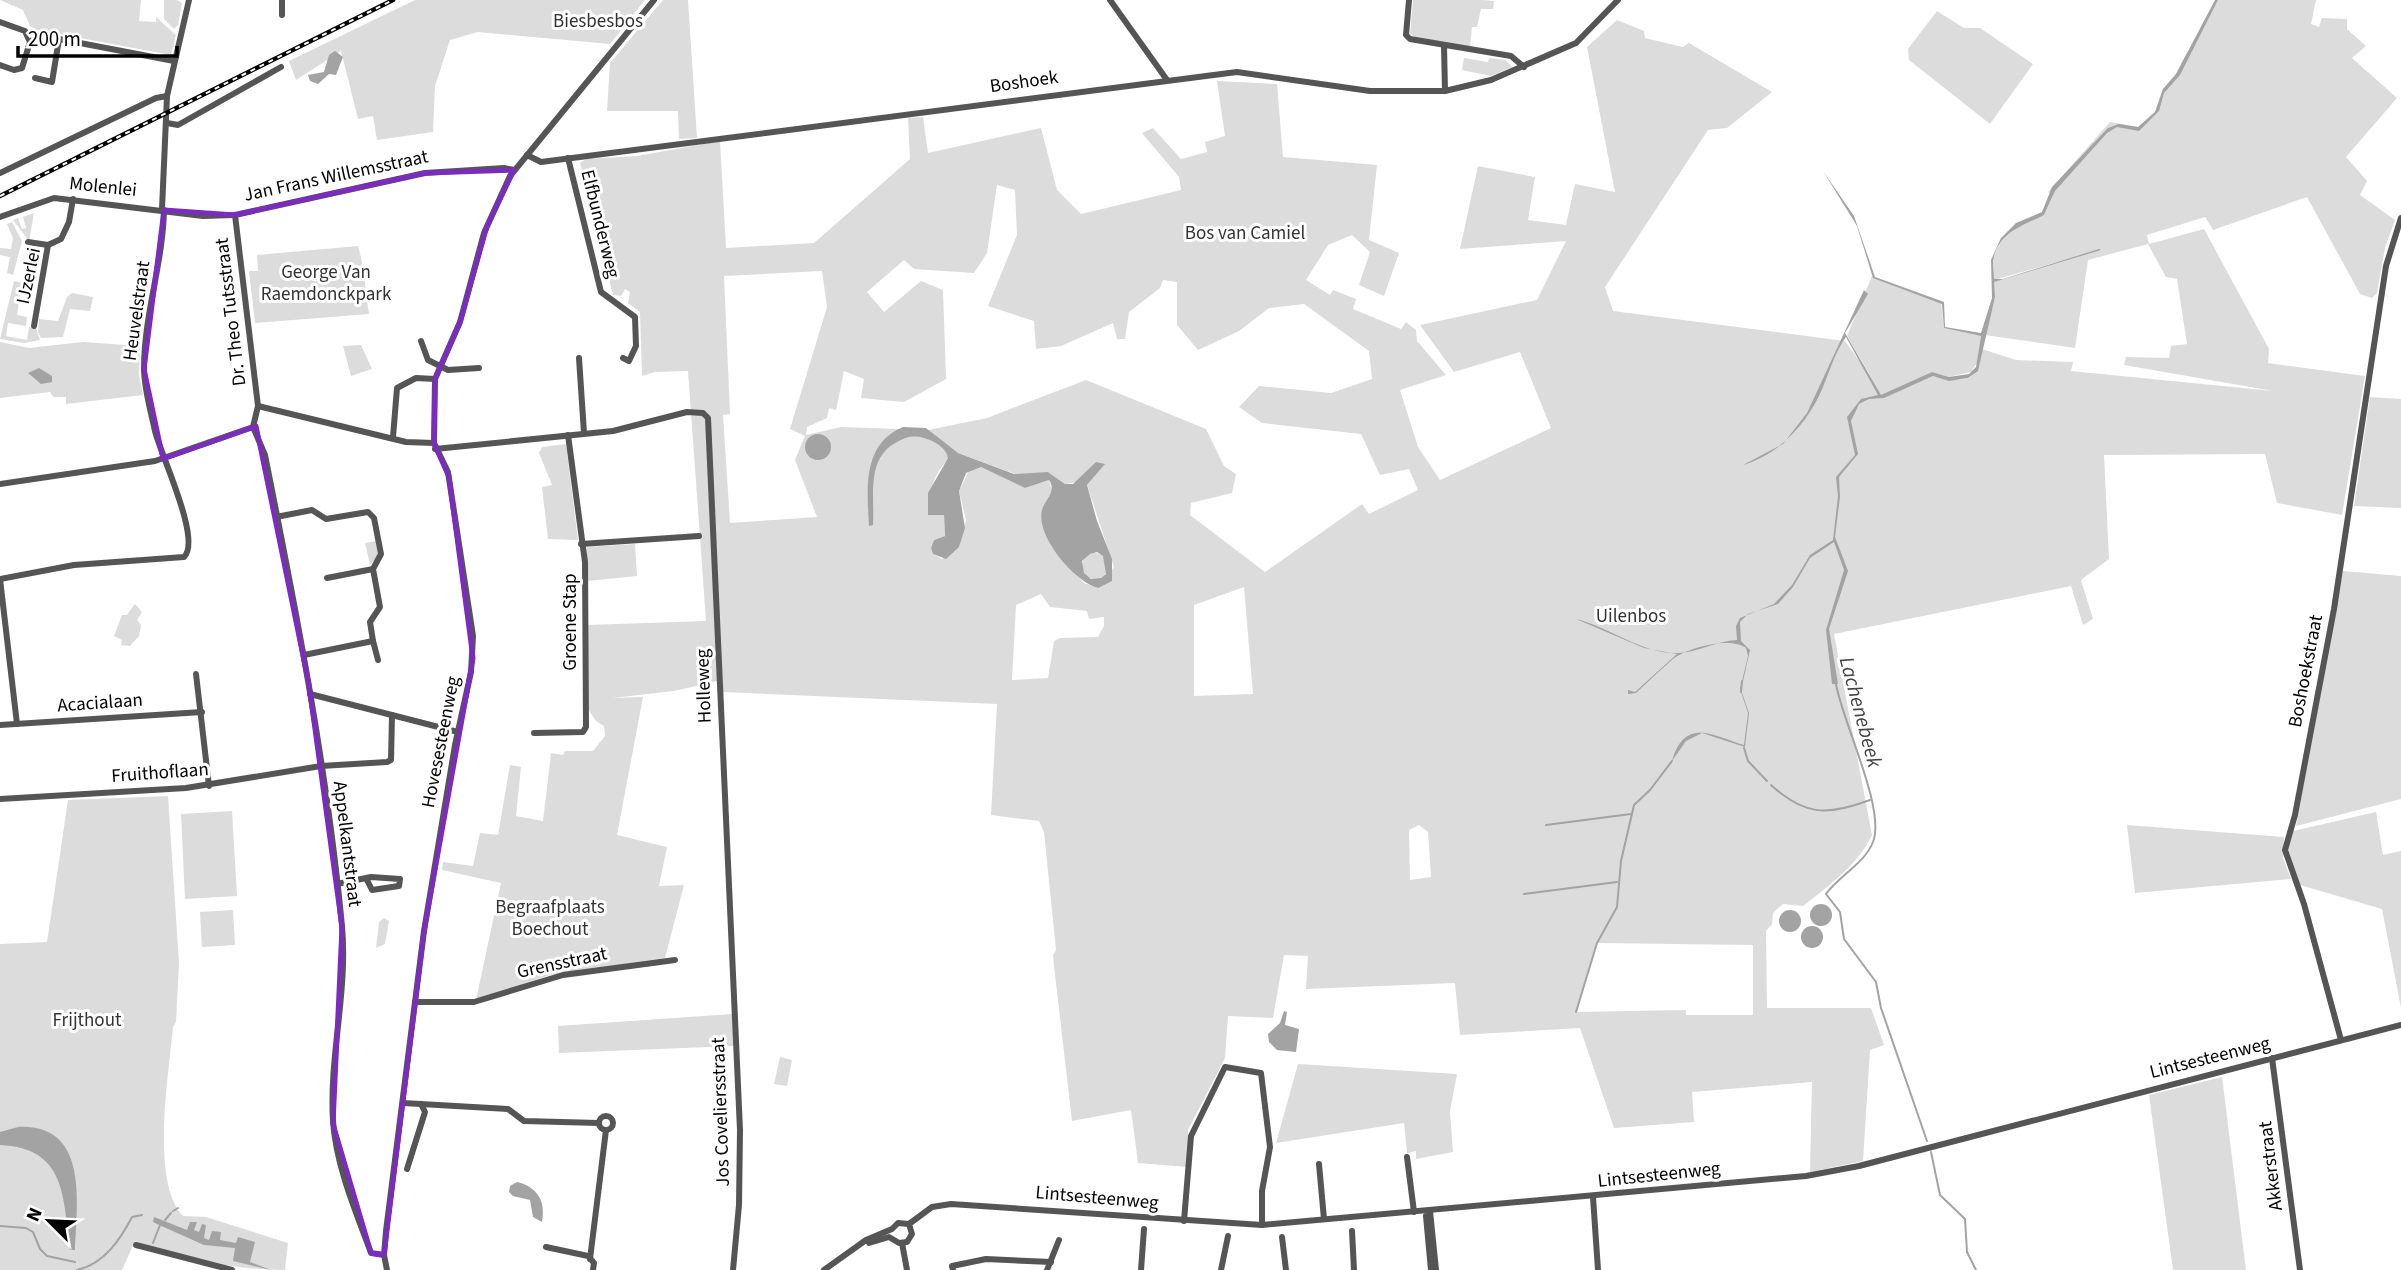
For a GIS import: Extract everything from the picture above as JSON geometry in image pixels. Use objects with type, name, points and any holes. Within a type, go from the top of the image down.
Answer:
[{"type":"street","name":"Heuvelstraat","points":[[0,579],[74,565],[184,557],[190,543],[163,458],[144,369],[163,210],[167,96],[189,0]]},
{"type":"street","points":[[282,0],[282,15]]},
{"type":"street","points":[[435,446],[435,379],[460,322],[487,226],[514,170],[654,0]]},
{"type":"street","points":[[1110,0],[1167,80]]},
{"type":"street","points":[[1409,0],[1406,35],[1414,41],[1511,57],[1524,67]]},
{"type":"street","name":"Boshoek","points":[[527,155],[538,162],[1237,72],[1370,91],[1445,91],[1486,82],[1576,43],[1618,0]]},
{"type":"street","points":[[0,22],[25,31],[30,42],[22,68],[14,70],[0,65]]},
{"type":"street","points":[[34,78],[52,82],[60,39],[174,61]]},
{"type":"street","points":[[1444,46],[1445,91]]},
{"type":"street","points":[[167,123],[178,125],[281,67]]},
{"type":"street","points":[[0,173],[156,98],[167,96]]},
{"type":"street","name":"Elfbunderweg","points":[[568,158],[601,292],[635,317],[636,346],[629,361]]},
{"type":"street","name":"Jan Frans Willemsstraat","points":[[163,210],[203,216],[234,215],[425,173],[504,168],[514,170]]},
{"type":"street","name":"Molenlei","points":[[0,217],[49,199],[73,199],[163,210]]},
{"type":"street","name":"IJzerlei","points":[[34,326],[48,245],[61,239],[69,222],[73,199]]},
{"type":"street","name":"Dr. Theo Tutsstraat","points":[[234,215],[258,406]]},
{"type":"street","name":"Boshoekstraat","points":[[2341,1041],[2304,904],[2285,850],[2334,609],[2386,267],[2401,218]]},
{"type":"street","points":[[28,242],[48,245]]},
{"type":"street","points":[[421,341],[428,360],[448,370],[479,368]]},
{"type":"street","points":[[0,484],[163,458],[253,427],[258,406],[406,442],[435,446],[584,433],[579,358]]},
{"type":"street","points":[[393,437],[397,388],[416,378],[435,379]]},
{"type":"street","name":"Holleweg","points":[[584,433],[613,431],[687,412],[703,413],[708,418],[730,953]]},
{"type":"street","name":"Appelkantstraat","points":[[253,427],[265,455],[304,655],[337,884],[342,965],[333,1066],[333,1124],[342,1166],[371,1253],[384,1257]]},
{"type":"street","name":"Groene Stap","points":[[534,733],[584,731],[585,562],[568,435]]},
{"type":"street","name":"Hovesesteenweg","points":[[386,1270],[384,1257],[415,1002],[473,647],[448,472],[435,446]]},
{"type":"street","points":[[276,517],[312,510],[326,519],[371,513],[381,554],[373,569],[380,607],[370,622],[378,660]]},
{"type":"street","points":[[582,544],[699,536]]},
{"type":"street","points":[[327,578],[373,569]]},
{"type":"street","points":[[0,579],[17,724]]},
{"type":"street","points":[[304,655],[373,641]]},
{"type":"street","points":[[196,674],[209,786]]},
{"type":"street","points":[[310,694],[458,732]]},
{"type":"street","name":"Acacialaan","points":[[0,725],[202,712]]},
{"type":"street","name":"Fruithoflaan","points":[[0,799],[209,786],[321,766],[391,760],[393,715]]},
{"type":"street","points":[[337,884],[367,880],[371,877],[400,879],[399,886],[379,891],[372,890],[367,880]]},
{"type":"street","name":"Jos Coveliersstraat","points":[[730,953],[741,1154],[733,1270]]},
{"type":"street","name":"Grensstraat","points":[[415,1002],[474,1002],[563,975],[675,960]]},
{"type":"street","name":"Lintsesteenweg","points":[[824,1270],[874,1235],[892,1229],[898,1223],[909,1224],[932,1207],[951,1204],[1262,1225],[1823,1174],[2401,1025]]},
{"type":"street","name":"Akkerstraat","points":[[2272,1058],[2300,1270]]},
{"type":"street","points":[[1184,1221],[1191,1136],[1225,1067],[1261,1073],[1270,1147],[1262,1191],[1262,1225]]},
{"type":"street","points":[[402,1103],[508,1109],[524,1121],[599,1123],[606,1130]]},
{"type":"street","points":[[407,1170],[425,1112],[421,1104]]},
{"type":"street","points":[[590,1259],[606,1130],[612,1124],[610,1118],[603,1117],[599,1123]]},
{"type":"street","points":[[1407,1157],[1413,1212]]},
{"type":"street","points":[[1319,1164],[1324,1219]]},
{"type":"street","points":[[1592,1197],[1598,1270]]},
{"type":"street","points":[[1428,1211],[1433,1270]]},
{"type":"street","points":[[902,1243],[912,1236],[909,1224]]},
{"type":"street","points":[[892,1229],[893,1238],[902,1243]]},
{"type":"street","points":[[1141,1270],[1144,1229]]},
{"type":"street","points":[[1352,1231],[1354,1270]]},
{"type":"street","points":[[1221,1270],[1227,1236]]},
{"type":"street","points":[[1282,1237],[1286,1270]]},
{"type":"street","name":"Lintsesteenweg","points":[[857,1247],[879,1239],[893,1238]]},
{"type":"street","points":[[1047,1270],[1059,1240]]},
{"type":"street","points":[[902,1243],[907,1270]]},
{"type":"street","points":[[136,1245],[233,1270]]},
{"type":"street","points":[[546,1247],[590,1259],[594,1263],[593,1270]]},
{"type":"street","points":[[953,1270],[952,1266],[986,1259],[993,1264],[1051,1262]]},
{"type":"highlighted area","points":[[514,170],[487,226],[460,322],[435,379],[434,443],[449,477],[473,658],[424,931],[384,1255],[371,1253],[333,1124],[342,927],[309,685],[256,426],[163,459],[144,369],[164,210],[235,215],[425,173]]},
{"type":"green space","points":[[0,0],[141,0],[139,21],[156,22],[156,17],[176,35],[171,55],[37,30],[30,26],[23,10]]},
{"type":"green space","points":[[164,0],[177,0],[182,3],[178,25],[174,29],[164,19]]},
{"type":"green space","name":"Biesbesbos","points":[[415,0],[645,0],[610,44],[478,32],[450,40],[435,86],[433,132],[377,140],[373,116],[358,119],[341,51],[296,80],[289,61]]},
{"type":"green space","points":[[663,0],[688,0],[697,138],[679,139],[678,111],[607,111],[610,63]]},
{"type":"green space","points":[[1413,0],[1494,1],[1493,9],[1481,9],[1477,27],[1472,27],[1470,47],[1419,39],[1410,34]]},
{"type":"green space","points":[[2218,0],[2316,0],[2311,24],[2319,27],[2322,18],[2347,19],[2347,29],[2366,46],[2352,58],[2397,98],[2346,157],[2367,181],[2360,195],[2395,220],[2385,248],[2377,293],[2372,298],[2360,294],[2307,197],[2213,230],[2205,217],[2147,235],[2149,244],[2204,229],[2269,349],[2268,363],[2365,376],[2342,515],[2277,503],[2265,454],[2104,455],[2109,559],[2081,580],[2093,619],[2083,625],[2071,586],[1834,634],[1872,835],[1851,865],[1812,899],[1803,906],[1783,904],[1773,913],[1772,924],[1766,931],[1767,1008],[1871,1008],[1884,1045],[1870,1050],[1863,1161],[1810,1172],[1812,1082],[1692,1092],[1694,1122],[1614,1128],[1580,1028],[1460,1035],[1455,983],[1306,989],[1308,956],[1284,955],[1273,1018],[1228,1016],[1225,1058],[1188,1130],[1188,1167],[1138,1163],[1131,1110],[1072,1121],[1054,966],[1053,955],[1056,950],[1044,832],[1039,821],[991,815],[997,704],[723,692],[722,680],[674,691],[612,698],[643,697],[617,835],[667,847],[659,886],[684,885],[665,958],[550,975],[476,1000],[501,883],[442,870],[443,862],[473,866],[480,833],[498,835],[510,765],[521,767],[516,816],[543,821],[551,753],[563,755],[565,751],[593,751],[605,736],[604,726],[596,721],[588,709],[587,625],[706,621],[688,371],[655,372],[642,376],[640,312],[628,303],[630,292],[625,289],[621,296],[613,295],[580,163],[586,159],[637,156],[720,141],[726,248],[814,243],[910,159],[908,118],[923,117],[928,153],[1041,128],[1057,190],[1081,214],[1181,190],[1179,177],[1142,133],[1153,128],[1181,159],[1207,152],[1205,142],[1225,136],[1217,81],[1277,84],[1283,157],[1377,165],[1369,240],[1399,253],[1384,296],[1359,285],[1370,252],[1352,235],[1328,245],[1306,280],[1330,295],[1333,290],[1356,299],[1353,309],[1401,329],[1406,322],[1416,330],[1417,341],[1446,375],[1400,390],[1418,447],[1440,480],[1551,428],[1520,352],[1454,372],[1420,325],[1537,300],[1566,241],[1460,249],[1478,166],[1535,177],[1528,220],[1566,225],[1575,184],[1615,192],[1587,47],[1617,20],[1644,31],[1645,38],[1683,47],[1689,43],[1772,92],[1727,128],[1708,130],[1605,287],[1613,311],[1845,341],[1873,380],[1847,336],[1872,276],[1941,302],[1944,328],[1981,336],[1977,363],[1971,372],[1949,377],[1932,372],[1884,395],[1885,397],[1933,376],[1961,380],[1967,378],[1977,369],[1982,349],[2016,360],[2073,362],[2071,371],[2273,391],[2124,365],[2126,357],[2169,358],[2171,346],[2187,344],[2177,279],[2166,277],[2148,244],[2088,260],[2075,348],[1985,335],[1995,297],[1993,282],[2100,250],[1994,280],[1995,253],[2005,238],[2019,227],[2044,215],[2053,196],[2048,192],[2110,122],[2138,127],[2155,112],[2163,89],[2176,74],[2187,52],[2190,53]],"holes":[[[997,185],[1015,190],[1017,235],[988,306],[1034,321],[1036,349],[1061,346],[1113,323],[1117,339],[1125,339],[1129,312],[1160,288],[1163,280],[1177,282],[1177,325],[1198,350],[1239,331],[1269,308],[1304,304],[1369,351],[1372,379],[1331,393],[1259,386],[1239,407],[1262,423],[1361,434],[1380,475],[1409,469],[1418,490],[1369,514],[1362,504],[1265,572],[1190,515],[1191,503],[1232,493],[1236,474],[1224,466],[1206,429],[1086,380],[987,418],[928,430],[841,427],[806,435],[807,427],[827,418],[829,408],[836,410],[844,371],[864,379],[861,398],[904,402],[946,379],[943,290],[921,281],[884,312],[867,292],[904,260],[914,269],[974,273],[987,253]],[[822,271],[827,307],[790,429],[805,436],[795,460],[817,517],[730,523],[723,415],[730,414],[724,276]],[[958,453],[1021,476],[1048,472],[1065,484],[1078,482],[1096,462],[1104,465],[1087,485],[1114,567],[1098,588],[1084,583],[1051,546],[1042,511],[1052,491],[1049,480],[1025,488],[981,467],[970,469],[959,491],[966,520],[959,547],[942,559],[933,554],[931,548],[934,540],[945,536],[944,515],[928,515],[928,506],[935,479],[944,464]],[[1244,587],[1253,694],[1194,696],[1194,605]],[[1041,594],[1050,607],[1087,611],[1089,619],[1104,617],[1104,626],[1098,637],[1060,638],[1054,641],[1048,678],[1012,680],[1016,605]],[[1419,825],[1428,832],[1431,877],[1410,880],[1409,830]],[[1597,943],[1753,945],[1753,1015],[1686,1015],[1686,1010],[1577,1012]]]},
{"type":"green space","points":[[1937,11],[1964,28],[1980,28],[2033,64],[1990,124],[1909,60],[1908,49]]},
{"type":"green space","points":[[1464,58],[1488,62],[1489,58],[1506,60],[1512,67],[1491,76],[1462,70]]},
{"type":"green space","points":[[34,213],[29,241],[13,220],[18,218],[22,229],[26,228],[23,217]]},
{"type":"green space","points":[[12,222],[22,241],[13,275],[7,273],[10,257],[0,255],[0,248],[11,249],[13,238],[7,224]]},
{"type":"green space","name":"George Van Raemdonckpark","points":[[358,246],[369,314],[255,323],[249,271],[258,271],[257,255]]},
{"type":"green space","points":[[14,281],[22,283],[17,315],[27,317],[26,326],[8,323],[6,336],[27,340],[29,327],[36,328],[40,340],[24,343],[0,339]]},
{"type":"green space","points":[[72,293],[93,297],[90,311],[70,309],[63,337],[41,338],[38,332],[39,319],[58,321],[67,297]]},
{"type":"green space","points":[[0,342],[29,348],[83,342],[140,346],[139,375],[143,395],[66,404],[66,397],[53,397],[50,392],[0,398]]},
{"type":"green space","points":[[361,345],[372,369],[351,376],[343,346]]},
{"type":"green space","points":[[2370,397],[2401,399],[2401,508],[2354,506]]},
{"type":"green space","points":[[566,444],[578,540],[548,539],[542,487],[552,485],[539,453],[542,447]]},
{"type":"green space","points":[[376,541],[378,556],[370,565],[365,543]]},
{"type":"green space","points":[[635,544],[637,576],[587,581],[587,547]]},
{"type":"green space","points":[[1095,553],[1104,557],[1108,566],[1104,575],[1095,579],[1086,575],[1082,566],[1086,557]]},
{"type":"green space","points":[[2343,571],[2401,576],[2401,799],[2296,826]]},
{"type":"green space","points":[[135,604],[142,612],[137,620],[141,625],[139,636],[130,646],[121,645],[122,640],[114,636],[122,615],[127,615]]},
{"type":"green space","name":"Frijthout","points":[[168,796],[179,963],[176,1022],[173,1027],[164,1126],[167,1179],[173,1200],[183,1216],[206,1217],[288,1243],[285,1270],[208,1262],[135,1241],[122,1270],[0,1270],[0,944],[47,942],[68,800]]},
{"type":"green space","points":[[232,811],[237,896],[185,899],[181,814]]},
{"type":"green space","points":[[2376,812],[2383,855],[2401,851],[2401,1008],[2382,909],[2300,885],[2288,849],[2293,831]]},
{"type":"green space","points":[[2127,825],[2284,837],[2283,858],[2291,879],[2135,893]]},
{"type":"green space","points":[[233,910],[235,945],[202,947],[200,912]]},
{"type":"green space","points":[[384,918],[389,921],[385,944],[376,948],[379,922]]},
{"type":"green space","points":[[732,1014],[734,1046],[559,1053],[558,1026]]},
{"type":"green space","points":[[780,1057],[792,1060],[787,1086],[774,1084]]},
{"type":"green space","points":[[1298,1064],[1457,1074],[1450,1111],[1453,1152],[1416,1159],[1416,1151],[1407,1153],[1404,1123],[1276,1143]]},
{"type":"green space","points":[[2222,1077],[2246,1270],[2173,1270],[2149,1095]]},
{"type":"shaded area","points":[[2215,0],[2218,0],[2180,75],[2164,93],[2159,111],[2139,131],[2117,127],[2107,133],[2055,191],[2044,215],[2005,237],[1995,252],[1994,279],[2003,279],[2101,250],[1994,282],[1995,297],[1978,371],[1968,378],[1949,381],[1933,376],[1884,398],[1869,399],[1859,404],[1851,421],[1858,454],[1839,477],[1840,497],[1835,537],[1848,571],[1829,629],[1838,684],[1832,684],[1826,630],[1844,570],[1834,542],[1810,558],[1793,587],[1778,604],[1757,611],[1774,604],[1792,585],[1810,555],[1833,540],[1838,496],[1836,477],[1855,455],[1847,417],[1861,399],[1878,395],[1846,337],[1817,400],[1801,425],[1786,440],[1807,413],[1864,290],[1868,294],[1845,333],[1881,395],[1932,372],[1949,377],[1969,374],[1976,367],[1981,336],[1944,328],[1942,304],[1873,278],[1857,226],[1823,171],[1854,216],[1875,277],[1944,302],[1945,327],[1981,333],[1992,298],[1991,260],[2001,238],[2016,223],[2042,212],[2052,187],[2108,128],[2119,124],[2138,127],[2155,112],[2163,89],[2176,74]]},
{"type":"shaded area","points":[[335,51],[343,57],[336,75],[329,74],[318,84],[310,81],[308,75],[324,72],[329,55]]},
{"type":"shaded area","points":[[39,368],[52,376],[52,382],[41,384],[28,373]]},
{"type":"shaded area","points":[[903,427],[926,428],[958,453],[1014,474],[1048,472],[1065,484],[1073,484],[1096,462],[1105,464],[1087,485],[1112,559],[1112,581],[1098,588],[1089,584],[1068,568],[1051,545],[1041,521],[1042,510],[1052,488],[1049,480],[1025,488],[981,467],[966,473],[959,491],[965,528],[959,547],[946,559],[933,554],[931,548],[934,540],[945,536],[944,515],[928,515],[928,493],[948,458],[939,445],[920,437],[900,440],[880,458],[874,480],[873,525],[869,526],[870,469],[880,444]],"holes":[[[1097,552],[1103,556],[1106,574],[1101,578],[1091,579],[1084,573],[1082,561]]]},
{"type":"shaded area","points":[[818,434],[827,438],[831,447],[827,456],[818,460],[809,456],[805,447],[809,438]]},
{"type":"shaded area","points":[[1779,446],[1756,460],[1743,465]]},
{"type":"shaded area","points":[[1747,615],[1740,622],[1741,641],[1750,650],[1741,690],[1749,713],[1745,747],[1702,733],[1744,745],[1748,713],[1740,689],[1748,656],[1746,648],[1717,644],[1737,640],[1736,626],[1740,618]]},
{"type":"shaded area","points":[[1576,619],[1639,645],[1652,649],[1644,648]]},
{"type":"shaded area","points":[[1685,652],[1673,659],[1636,693],[1628,694],[1628,690],[1635,692],[1677,654],[1669,653]]},
{"type":"shaded area","points":[[1702,733],[1686,741],[1672,761],[1678,747],[1685,738]]},
{"type":"shaded area","points":[[1821,904],[1831,911],[1832,915],[1825,925],[1821,926],[1811,919],[1810,915],[1817,905]]},
{"type":"shaded area","points":[[1790,910],[1800,917],[1801,921],[1794,931],[1790,932],[1780,925],[1779,921],[1786,911]]},
{"type":"shaded area","points":[[1812,926],[1822,933],[1823,937],[1816,947],[1812,948],[1802,941],[1801,937],[1808,927]]},
{"type":"shaded area","points":[[1284,1011],[1287,1012],[1285,1025],[1299,1029],[1296,1052],[1277,1050],[1269,1042],[1268,1034],[1280,1023]]},
{"type":"shaded area","points":[[18,1127],[41,1129],[57,1138],[68,1152],[77,1189],[75,1250],[70,1250],[62,1195],[58,1179],[50,1166],[38,1155],[22,1148],[0,1145],[0,1132]]},
{"type":"shaded area","points":[[517,1182],[539,1196],[543,1208],[542,1222],[533,1217],[530,1200],[513,1196],[509,1192],[510,1186]]},
{"type":"shaded area","points":[[154,1217],[187,1230],[190,1222],[197,1222],[194,1230],[199,1232],[202,1224],[206,1225],[204,1238],[209,1240],[212,1231],[221,1232],[220,1240],[236,1243],[238,1237],[255,1242],[250,1262],[271,1270],[233,1261],[235,1248],[204,1245],[153,1222]]},
{"type":"waterway","points":[[1741,692],[1742,681]]},
{"type":"waterway","name":"Lachenebeek","points":[[1836,684],[1869,787],[1875,827],[1869,850],[1826,894],[1840,912],[1844,939],[1876,982],[1881,1008],[1927,1141]]},
{"type":"waterway","points":[[1744,748],[1748,761],[1767,781]]},
{"type":"waterway","points":[[1576,1012],[1597,943],[1617,907],[1621,861],[1634,805],[1650,790],[1672,761]]},
{"type":"waterway","points":[[1771,785],[1795,803],[1817,810],[1841,809],[1870,800]]},
{"type":"waterway","points":[[1546,825],[1631,814]]},
{"type":"waterway","points":[[1524,894],[1617,882]]},
{"type":"waterway","name":"Lachenebeek","points":[[1931,1152],[1940,1195],[1965,1219],[1967,1252],[1976,1270]]},
{"type":"waterway","points":[[173,1211],[178,1208]]},
{"type":"waterway","points":[[165,1220],[171,1213]]},
{"type":"waterway","points":[[77,1270],[103,1257],[132,1217],[142,1215]]},
{"type":"waterway","points":[[153,1243],[160,1225]]},
{"type":"waterway","points":[[0,1226],[26,1228],[33,1232],[40,1249],[47,1256],[75,1262]]},
{"type":"railway","points":[[0,196],[393,0]]},
{"type":"park label","name":"Bos van Camiel","points":[[1245,233]]},
{"type":"park label","name":"Uilenbos","points":[[1631,616]]},
{"type":"park label","name":"Begraafplaats Boechout","points":[[550,918]]}]
